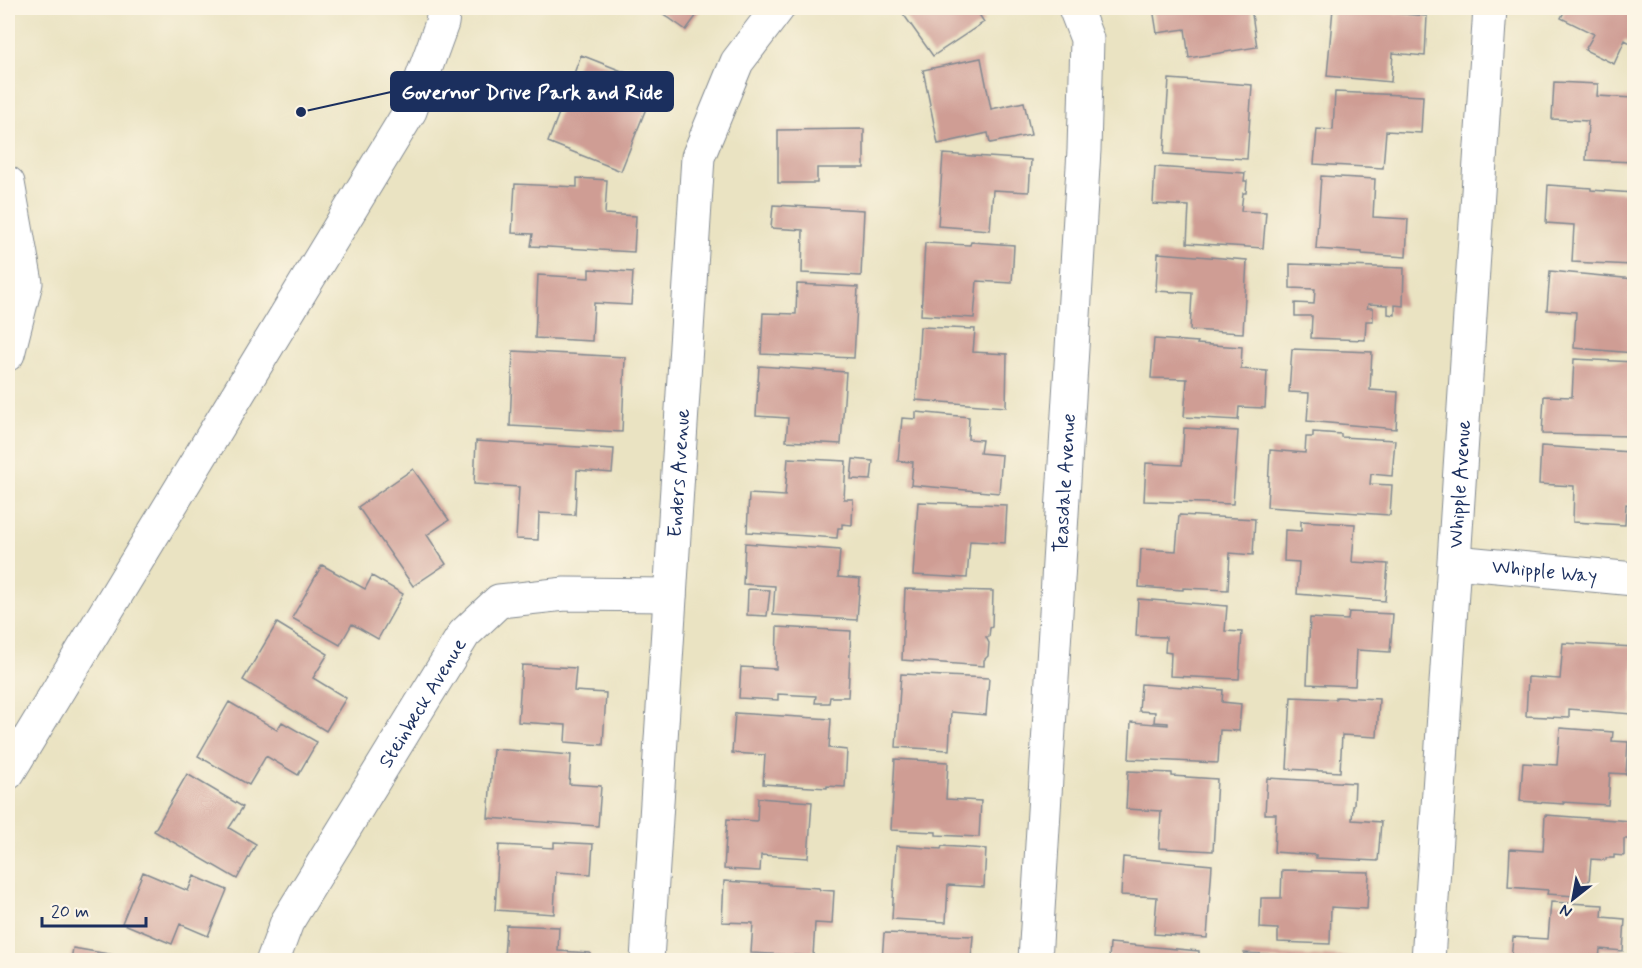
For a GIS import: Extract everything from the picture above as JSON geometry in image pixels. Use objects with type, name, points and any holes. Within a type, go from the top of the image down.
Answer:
[{"type":"main road","points":[[8,773],[410,111],[442,23],[444,8]]},
{"type":"main road","name":"Enders Avenue","points":[[647,960],[698,157],[737,62],[778,8]]},
{"type":"main road","name":"Teasdale Avenue","points":[[1035,960],[1084,150],[1087,39],[1075,8]]},
{"type":"main road","name":"Whipple Avenue","points":[[1428,960],[1490,8]]},
{"type":"main road","points":[[8,183],[26,283],[8,354]]},
{"type":"main road","name":"Whipple Way","points":[[1455,562],[1635,579]]},
{"type":"main road","name":"Steinbeck Avenue","points":[[273,960],[287,922],[464,634],[499,601],[565,594],[670,595]]},
{"type":"building","points":[[655,8],[702,8],[686,30]]},
{"type":"building","points":[[899,8],[975,8],[984,22],[933,56]]},
{"type":"building","points":[[1153,8],[1251,8],[1257,47],[1189,58],[1185,29],[1157,33]]},
{"type":"building","points":[[1333,8],[1427,16],[1425,56],[1393,53],[1391,82],[1327,76]]},
{"type":"building","points":[[1566,8],[1634,8],[1634,45],[1625,40],[1614,64],[1585,50],[1594,34],[1561,18]]},
{"type":"building","points":[[581,55],[632,75],[628,87],[651,96],[621,171],[548,142]]},
{"type":"building","points":[[981,58],[991,109],[1024,102],[1031,135],[990,143],[988,133],[938,144],[923,70]]},
{"type":"building","points":[[1169,79],[1252,85],[1247,159],[1164,154]]},
{"type":"building","points":[[1554,82],[1598,84],[1597,96],[1634,98],[1634,162],[1586,160],[1588,121],[1552,119]]},
{"type":"building","points":[[1335,92],[1423,96],[1421,133],[1386,131],[1383,168],[1314,164],[1317,129],[1333,130]]},
{"type":"building","points":[[864,129],[864,168],[817,168],[817,183],[778,183],[778,130]]},
{"type":"building","points":[[943,154],[1031,160],[1029,192],[993,190],[990,230],[938,226]]},
{"type":"building","points":[[1155,167],[1245,173],[1246,193],[1243,193],[1241,211],[1266,212],[1263,248],[1187,243],[1189,206],[1153,204]]},
{"type":"building","points":[[1321,176],[1375,179],[1373,217],[1408,219],[1406,257],[1316,249]]},
{"type":"building","points":[[577,178],[607,180],[605,214],[636,216],[634,252],[531,246],[533,234],[512,233],[515,184],[577,187]]},
{"type":"building","points":[[1548,185],[1634,193],[1632,265],[1572,262],[1574,225],[1546,223]]},
{"type":"building","points":[[773,205],[864,210],[861,276],[802,273],[803,230],[771,228]]},
{"type":"building","points":[[971,242],[1014,245],[1012,283],[977,281],[974,318],[921,315],[925,243],[970,245]]},
{"type":"building","points":[[1158,253],[1247,260],[1243,333],[1190,330],[1192,293],[1156,291]]},
{"type":"building","points":[[1290,264],[1404,268],[1403,306],[1395,305],[1395,315],[1388,314],[1388,305],[1368,304],[1367,308],[1373,308],[1373,321],[1366,321],[1365,340],[1311,338],[1312,316],[1295,316],[1295,303],[1314,304],[1315,289],[1290,288]]},
{"type":"building","points":[[589,269],[633,272],[631,305],[594,303],[592,341],[535,338],[538,275],[589,278]]},
{"type":"building","points":[[1550,271],[1634,279],[1634,353],[1574,348],[1576,312],[1547,310]]},
{"type":"building","points":[[797,284],[858,287],[854,358],[761,354],[763,313],[796,314]]},
{"type":"building","points":[[920,327],[975,329],[973,352],[1007,354],[1006,407],[916,400]]},
{"type":"building","points":[[1154,339],[1242,347],[1241,369],[1267,371],[1265,408],[1239,407],[1238,420],[1184,417],[1187,379],[1151,378]]},
{"type":"building","points":[[1292,349],[1372,352],[1370,390],[1398,392],[1396,429],[1307,421],[1309,393],[1289,392]]},
{"type":"building","points":[[513,351],[625,357],[622,432],[510,426]]},
{"type":"building","points":[[1574,359],[1634,362],[1634,433],[1631,433],[1631,436],[1542,434],[1544,396],[1572,397]]},
{"type":"building","points":[[759,366],[846,372],[841,444],[786,441],[788,418],[756,416]]},
{"type":"building","points":[[916,412],[969,417],[968,439],[982,440],[980,453],[1002,455],[999,493],[911,485],[913,462],[898,461],[902,418],[916,419]]},
{"type":"building","points":[[1184,428],[1238,431],[1233,504],[1144,501],[1146,463],[1182,465]]},
{"type":"building","points":[[1313,432],[1341,434],[1341,437],[1395,440],[1392,476],[1371,474],[1370,484],[1392,485],[1390,515],[1267,507],[1270,450],[1305,453],[1306,437],[1313,437]]},
{"type":"building","points":[[476,441],[614,449],[612,473],[577,470],[575,515],[539,513],[538,540],[516,539],[519,487],[474,484]]},
{"type":"building","points":[[1541,446],[1630,452],[1629,460],[1634,460],[1634,505],[1626,504],[1625,525],[1573,522],[1574,486],[1539,484]]},
{"type":"building","points":[[788,458],[846,461],[844,499],[853,499],[852,525],[842,524],[842,528],[838,528],[837,538],[747,532],[749,494],[785,496]]},
{"type":"building","points":[[853,459],[873,461],[871,480],[851,479]]},
{"type":"building","points":[[413,469],[449,520],[427,535],[446,564],[413,586],[358,507]]},
{"type":"building","points":[[918,502],[1007,505],[1005,543],[970,541],[967,578],[913,575]]},
{"type":"building","points":[[1179,515],[1255,519],[1253,555],[1230,553],[1228,590],[1139,587],[1141,549],[1176,551]]},
{"type":"building","points":[[1301,521],[1355,524],[1352,562],[1388,564],[1385,601],[1297,594],[1299,562],[1284,561],[1285,530],[1301,531]]},
{"type":"building","points":[[745,543],[840,550],[838,577],[860,579],[857,620],[773,615],[775,586],[743,584]]},
{"type":"building","points":[[322,565],[365,589],[372,576],[403,594],[378,639],[352,624],[340,645],[292,618]]},
{"type":"building","points":[[748,589],[770,590],[767,616],[747,615]]},
{"type":"building","points":[[905,589],[993,591],[992,627],[989,637],[986,637],[989,643],[984,666],[902,660]]},
{"type":"building","points":[[1138,599],[1227,606],[1225,631],[1242,632],[1239,679],[1170,676],[1171,653],[1165,652],[1166,637],[1136,636]]},
{"type":"building","points":[[1349,612],[1393,614],[1390,652],[1357,650],[1355,686],[1307,684],[1310,618],[1348,620]]},
{"type":"building","points":[[277,623],[328,654],[313,678],[346,698],[326,731],[243,680]]},
{"type":"building","points":[[777,627],[851,631],[848,697],[830,697],[829,703],[815,703],[816,696],[778,694],[778,700],[739,698],[741,667],[776,669]]},
{"type":"building","points":[[1563,643],[1634,647],[1632,714],[1569,709],[1569,718],[1526,716],[1528,677],[1560,679]]},
{"type":"building","points":[[522,665],[576,668],[574,691],[606,693],[603,745],[565,742],[566,725],[518,722]]},
{"type":"building","points":[[901,674],[989,678],[986,715],[951,712],[949,750],[896,747]]},
{"type":"building","points":[[1141,684],[1223,690],[1222,702],[1241,704],[1239,731],[1220,730],[1218,763],[1129,759],[1131,722],[1168,725],[1168,723],[1154,722],[1155,712],[1139,711]]},
{"type":"building","points":[[1291,697],[1379,699],[1377,737],[1342,735],[1340,772],[1287,769]]},
{"type":"building","points":[[229,702],[277,730],[282,722],[317,742],[298,775],[266,756],[249,785],[198,756]]},
{"type":"building","points":[[735,713],[831,719],[829,748],[847,750],[845,787],[763,784],[765,755],[732,753]]},
{"type":"building","points":[[1560,728],[1613,732],[1612,741],[1628,742],[1626,774],[1610,773],[1608,805],[1520,801],[1523,763],[1557,765]]},
{"type":"building","points":[[493,749],[571,755],[569,784],[601,786],[598,826],[488,818]]},
{"type":"building","points":[[895,759],[948,762],[946,799],[981,801],[979,837],[891,830]]},
{"type":"building","points":[[1128,771],[1172,773],[1172,776],[1217,779],[1213,851],[1159,848],[1161,811],[1126,809]]},
{"type":"building","points":[[187,774],[243,807],[229,828],[256,844],[237,879],[154,831]]},
{"type":"building","points":[[1267,778],[1355,783],[1352,820],[1381,822],[1378,861],[1316,858],[1316,855],[1274,852],[1276,814],[1265,814]]},
{"type":"building","points":[[758,798],[812,802],[808,858],[761,855],[760,871],[724,869],[727,819],[757,821]]},
{"type":"building","points":[[1545,815],[1630,821],[1629,839],[1624,839],[1624,856],[1614,855],[1614,858],[1606,858],[1606,860],[1591,859],[1589,882],[1576,882],[1575,896],[1547,894],[1548,890],[1508,887],[1510,849],[1543,851]]},
{"type":"building","points":[[554,842],[593,844],[591,874],[556,872],[554,914],[495,910],[499,845],[554,848]]},
{"type":"building","points":[[896,846],[986,849],[984,887],[948,885],[946,922],[892,919]]},
{"type":"building","points":[[1123,857],[1212,865],[1207,938],[1154,934],[1157,897],[1121,895]]},
{"type":"building","points":[[1282,870],[1369,872],[1367,909],[1331,907],[1330,944],[1278,942],[1278,929],[1260,928],[1261,898],[1281,898]]},
{"type":"building","points":[[143,872],[188,891],[194,876],[227,890],[208,936],[180,924],[172,944],[122,923]]},
{"type":"building","points":[[724,881],[834,891],[832,924],[815,923],[813,956],[751,953],[753,923],[722,922]]},
{"type":"building","points":[[1551,902],[1603,905],[1602,917],[1625,919],[1623,951],[1600,949],[1599,960],[1511,960],[1513,937],[1548,939]]},
{"type":"building","points":[[506,925],[559,927],[558,951],[590,953],[590,960],[504,960]]},
{"type":"building","points":[[884,933],[973,936],[971,960],[882,960]]},
{"type":"building","points":[[1110,943],[1199,951],[1199,960],[1109,960]]},
{"type":"building","points":[[73,948],[137,959],[137,960],[71,960]]},
{"type":"building","points":[[1244,953],[1364,958],[1364,960],[1243,960]]},
{"type":"place","name":"Governor Drive Park and Ride","points":[[301,112]]}]
